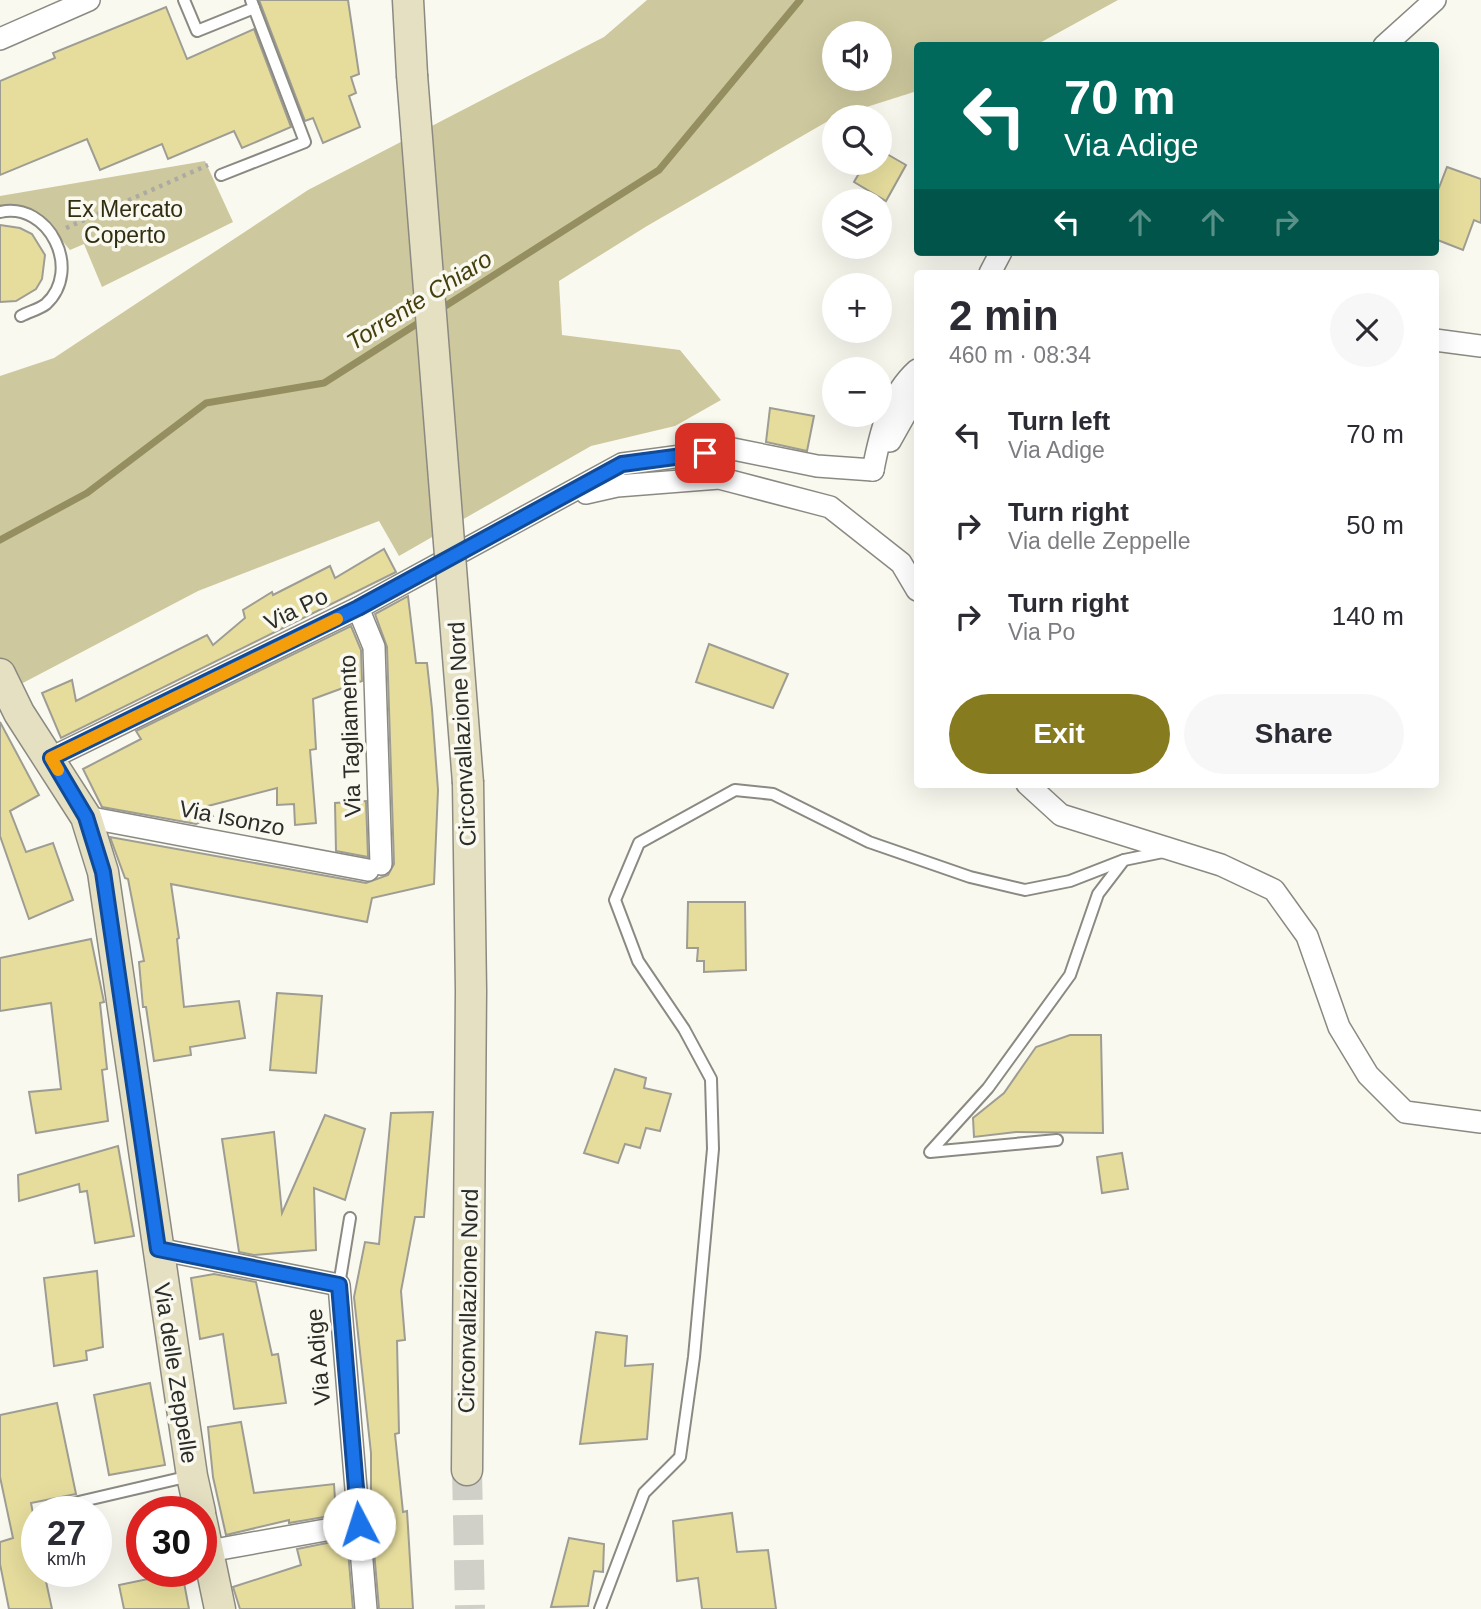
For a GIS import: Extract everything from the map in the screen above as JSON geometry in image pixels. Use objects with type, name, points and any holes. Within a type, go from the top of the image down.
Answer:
[{"type":"main road","name":"Circonvallazione Nord","points":[[410,3],[412,75],[468,783],[471,1005],[467,1470]]},
{"type":"main road","name":"Via delle Zeppelle","points":[[0,674],[19,713],[51,758],[86,817],[103,872],[196,1496]]},
{"type":"main road","points":[[216,1587],[220,1609]]},
{"type":"street","points":[[0,39],[89,0]]},
{"type":"street","points":[[1388,42],[1434,0]]},
{"type":"street","points":[[1439,341],[1481,346]]},
{"type":"street","points":[[873,470],[880,431],[905,381],[914,373]]},
{"type":"street","points":[[873,470],[914,398]]},
{"type":"street","points":[[560,499],[622,464],[733,449],[817,466],[873,470]]},
{"type":"street","points":[[560,499],[617,486],[719,478],[830,507],[901,563],[914,585]]},
{"type":"street","name":"Via Po","points":[[51,758],[358,608],[560,499]]},
{"type":"street","name":"Via Tagliamento","points":[[358,608],[374,647],[374,867]]},
{"type":"street","points":[[1031,788],[1061,816],[1221,865],[1274,890],[1307,936],[1339,1027],[1368,1075],[1405,1112],[1481,1122]]},
{"type":"street","name":"Via Isonzo","points":[[86,817],[374,867]]},
{"type":"street","name":"Via Adige","points":[[158,1249],[339,1285],[366,1609]]},
{"type":"street","points":[[217,1550],[359,1524]]},
{"type":"lane","points":[[184,0],[197,31],[253,4],[305,142],[221,174]]},
{"type":"lane","points":[[0,212],[8,210],[35,218],[53,234],[63,257],[60,279],[46,304],[21,316]]},
{"type":"lane","points":[[600,1609],[643,1493],[680,1457],[694,1357],[713,1149],[711,1079],[684,1028],[638,961],[615,900],[639,843],[735,790],[773,794],[869,842],[970,877],[1025,890],[1070,881],[1124,860],[1169,851]]},
{"type":"lane","points":[[1057,1140],[930,1152],[988,1088],[1070,975],[1098,894],[1124,860]]},
{"type":"lane","points":[[339,1285],[350,1218]]},
{"type":"lane","points":[[105,1496],[192,1476]]},
{"type":"path","points":[[53,234],[204,164],[240,167]]},
{"type":"green space","points":[[647,0],[1118,0],[1041,42],[914,42],[914,92],[873,105],[822,105],[822,125],[647,226],[559,281],[562,335],[680,350],[721,400],[675,426],[591,446],[399,556],[379,521],[198,591],[0,695],[0,376],[54,358],[308,190],[604,37]]},
{"type":"green space","name":"Ex Mercato Coperto","points":[[205,161],[233,222],[102,287],[84,244],[70,250],[48,225],[32,212],[22,208],[0,208],[0,196]]},
{"type":"building","points":[[259,0],[348,0],[359,74],[351,77],[356,93],[349,96],[360,127],[323,143],[313,118],[305,121]]},
{"type":"building","points":[[166,7],[187,59],[254,29],[291,127],[242,148],[234,131],[168,159],[162,144],[100,170],[87,139],[0,175],[0,81],[55,58],[53,53]]},
{"type":"building","points":[[892,157],[906,165],[892,190],[866,189],[854,182],[858,175],[892,175]]},
{"type":"building","points":[[1447,167],[1481,179],[1481,223],[1474,220],[1463,250],[1439,241],[1439,188]]},
{"type":"building","points":[[0,225],[20,228],[32,234],[45,255],[42,279],[36,289],[16,301],[0,302]]},
{"type":"building","points":[[770,408],[814,416],[807,451],[766,442]]},
{"type":"building","points":[[384,549],[396,572],[61,738],[42,693],[72,680],[76,701],[207,635],[213,645],[245,618],[243,610],[272,592],[273,595],[330,566],[335,578]]},
{"type":"building","points":[[408,596],[416,663],[427,663],[432,709],[438,790],[434,884],[372,898],[367,922],[171,884],[179,938],[184,1007],[239,1001],[245,1038],[190,1047],[191,1055],[154,1061],[146,1007],[143,1007],[139,962],[144,961],[128,879],[125,878],[110,837],[366,883],[388,875],[394,864],[387,647],[375,614]]},
{"type":"building","points":[[351,626],[361,650],[362,681],[313,699],[316,749],[310,750],[316,823],[295,825],[294,804],[277,805],[277,788],[208,806],[213,816],[196,824],[102,807],[83,769],[141,739],[136,731]]},
{"type":"building","points":[[709,644],[788,674],[773,708],[696,682]]},
{"type":"building","points":[[0,722],[39,795],[10,811],[26,852],[53,843],[73,900],[29,919],[0,836]]},
{"type":"building","points":[[366,801],[368,857],[336,851],[335,803]]},
{"type":"building","points":[[688,902],[745,902],[746,970],[704,972],[704,961],[697,961],[698,948],[687,948]]},
{"type":"building","points":[[91,939],[104,1002],[100,1003],[107,1069],[102,1070],[108,1121],[36,1133],[29,1092],[61,1089],[51,1003],[0,1011],[0,958]]},
{"type":"building","points":[[277,993],[322,996],[316,1073],[270,1070]]},
{"type":"building","points":[[1070,1035],[1101,1035],[1103,1133],[1016,1132],[974,1137],[973,1118],[1004,1093],[1036,1047]]},
{"type":"building","points":[[615,1069],[646,1078],[644,1088],[671,1094],[660,1131],[646,1128],[640,1148],[625,1144],[618,1163],[584,1153]]},
{"type":"building","points":[[433,1112],[424,1217],[415,1217],[401,1291],[405,1340],[397,1341],[399,1433],[395,1434],[403,1512],[407,1511],[413,1609],[379,1609],[371,1516],[371,1453],[354,1297],[365,1242],[379,1244],[391,1113]]},
{"type":"building","points":[[325,1115],[365,1129],[345,1200],[314,1188],[316,1250],[254,1255],[239,1252],[222,1139],[274,1132],[282,1213]]},
{"type":"building","points":[[118,1146],[134,1236],[95,1243],[87,1191],[80,1192],[79,1184],[19,1201],[18,1175]]},
{"type":"building","points":[[1122,1153],[1128,1189],[1102,1193],[1097,1157]]},
{"type":"building","points":[[97,1271],[103,1347],[86,1351],[87,1360],[54,1366],[44,1278]]},
{"type":"building","points":[[214,1274],[256,1282],[272,1355],[278,1354],[286,1403],[234,1409],[223,1334],[200,1339],[191,1278]]},
{"type":"building","points":[[596,1332],[627,1336],[625,1366],[653,1364],[647,1439],[580,1444]]},
{"type":"building","points":[[150,1383],[165,1465],[109,1475],[94,1395]]},
{"type":"building","points":[[57,1403],[76,1494],[21,1496],[21,1587],[47,1587],[52,1609],[9,1609],[0,1564],[0,1542],[13,1538],[0,1477],[0,1415]]},
{"type":"building","points":[[241,1422],[254,1493],[334,1484],[336,1515],[289,1523],[289,1520],[226,1535],[213,1477],[208,1427]]},
{"type":"building","points":[[732,1513],[737,1552],[768,1550],[776,1609],[702,1609],[698,1578],[677,1581],[673,1521]]},
{"type":"building","points":[[569,1538],[604,1544],[603,1572],[594,1571],[588,1606],[551,1607]]},
{"type":"building","points":[[347,1539],[353,1609],[240,1609],[233,1587],[301,1565],[297,1549]]},
{"type":"building","points":[[119,1585],[185,1587],[189,1609],[124,1609]]},
{"type":"waterway","name":"Torrente Chiaro","points":[[439,310],[659,170],[800,0]]},
{"type":"waterway","name":"Torrente Chiaro","points":[[0,540],[87,493],[206,403],[324,383],[423,320]]},
{"type":"tunnel","points":[[467,1470],[470,1609]]},
{"type":"slow traffic","points":[[58,770],[51,758],[337,619]]},
{"type":"route","points":[[359,1524],[339,1285],[158,1249],[103,872],[86,817],[51,758],[425,574],[622,464],[705,453]]}]
